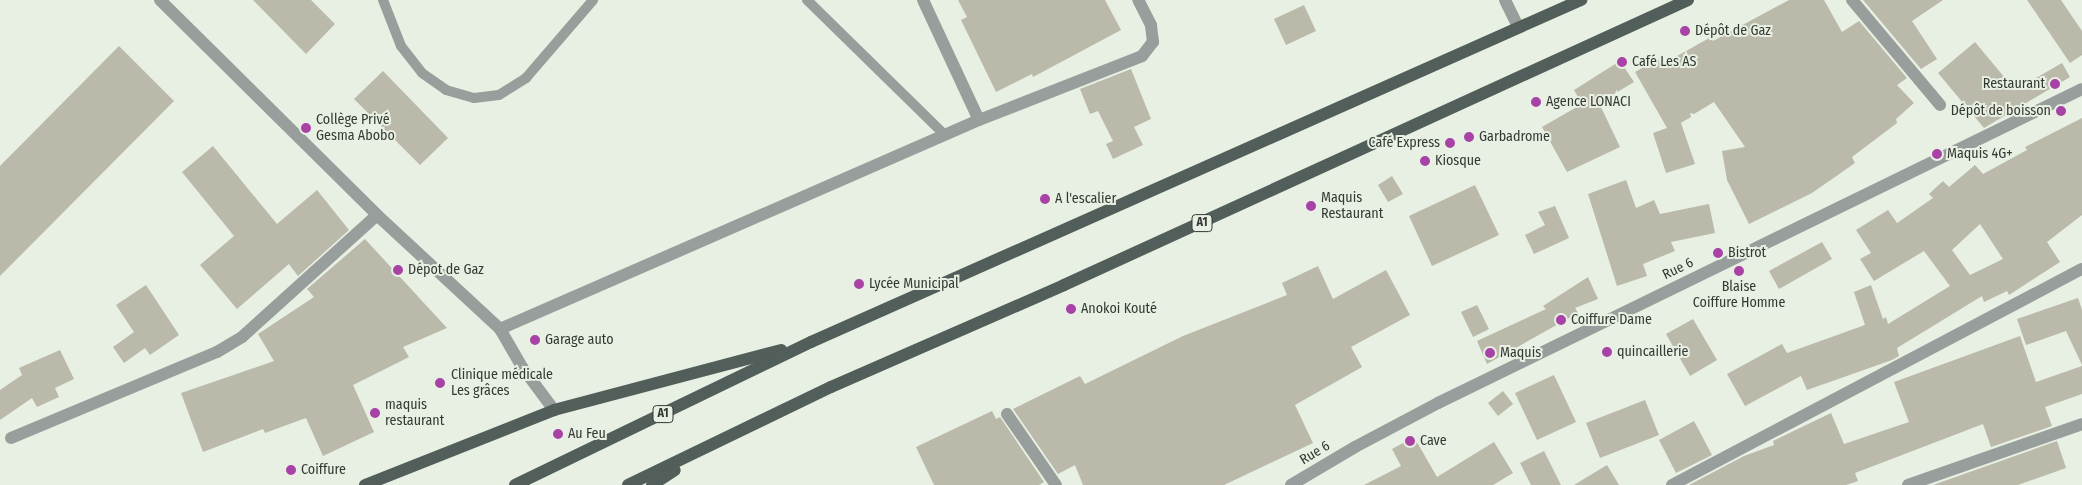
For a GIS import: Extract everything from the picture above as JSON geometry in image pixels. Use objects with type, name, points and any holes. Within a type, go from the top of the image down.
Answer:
[{"type":"main road","name":"A1","points":[[515,485],[811,342],[1581,0]]},
{"type":"main road","name":"A1","points":[[628,485],[831,387],[1235,208],[1688,0]]},
{"type":"main road","points":[[365,485],[554,410],[811,342]]},
{"type":"main road","points":[[652,485],[715,444]]},
{"type":"street","points":[[160,0],[378,215],[500,329],[554,410]]},
{"type":"street","points":[[924,0],[979,120]]},
{"type":"street","points":[[500,329],[979,120],[1142,56],[1153,42],[1151,26],[1138,0]]},
{"type":"street","points":[[1505,0],[1518,28]]},
{"type":"street","points":[[1852,0],[1940,105]]},
{"type":"street","name":"Rue 6","points":[[1291,485],[1355,446],[1438,403],[2082,89]]},
{"type":"street","points":[[11,438],[217,352],[242,337],[378,215]]},
{"type":"street","points":[[1672,485],[2082,269]]},
{"type":"street","points":[[1008,414],[1056,485]]},
{"type":"street","points":[[1908,485],[2082,424]]},
{"type":"lane","points":[[383,0],[401,46],[422,73],[446,90],[474,98],[499,95],[526,78],[593,0]]},
{"type":"lane","points":[[807,0],[945,135]]},
{"type":"building","points":[[253,0],[311,0],[335,24],[306,54]]},
{"type":"building","points":[[958,0],[1105,0],[1121,30],[1033,77],[1032,74],[996,92],[961,20],[967,17]]},
{"type":"building","points":[[1789,0],[1824,0],[1842,32],[1859,21],[1907,78],[1897,85],[1914,103],[1896,119],[1897,123],[1852,157],[1855,163],[1812,193],[1749,224],[1727,180],[1722,151],[1745,147],[1714,102],[1694,114],[1690,113],[1691,117],[1679,124],[1681,123],[1695,164],[1666,173],[1653,133],[1667,128],[1635,72],[1658,59],[1661,65],[1711,37],[1713,41]]},
{"type":"building","points":[[1863,0],[1943,0],[1912,21],[1937,59],[1921,69]]},
{"type":"building","points":[[2027,0],[2061,0],[2082,31],[2082,55],[2070,63]]},
{"type":"building","points":[[1304,5],[1316,31],[1286,45],[1274,19]]},
{"type":"building","points":[[1975,42],[2015,90],[2062,63],[2070,77],[1984,128],[1938,73]]},
{"type":"building","points":[[119,46],[174,101],[0,276],[0,166]]},
{"type":"building","points":[[1620,61],[1634,82],[1599,103],[1620,147],[1567,172],[1542,127],[1582,104],[1574,90]]},
{"type":"building","points":[[1131,69],[1151,119],[1134,127],[1143,145],[1113,159],[1106,144],[1113,141],[1098,111],[1090,114],[1080,89]]},
{"type":"building","points":[[383,71],[448,138],[420,165],[354,99]]},
{"type":"building","points":[[2082,118],[2082,215],[2047,242],[2060,262],[2009,295],[2007,291],[1984,302],[1982,296],[1897,348],[1899,356],[1892,360],[1807,390],[1801,376],[1745,406],[1727,374],[1782,344],[1787,353],[1865,325],[1854,292],[1871,285],[1883,319],[1886,317],[1888,324],[1950,286],[1924,251],[1874,281],[1860,259],[1871,253],[1856,230],[1888,210],[1897,223],[1933,198],[1929,194],[1943,181],[1949,187],[1975,165],[1983,174],[2027,150],[2025,147]],"holes":[[[1980,224],[2003,259],[1970,275],[1952,250]]]},
{"type":"building","points":[[213,146],[277,224],[317,190],[349,230],[298,276],[289,264],[237,309],[200,265],[234,236],[182,172]]},
{"type":"building","points":[[1392,176],[1403,194],[1388,202],[1378,185]]},
{"type":"building","points":[[1626,180],[1636,208],[1654,200],[1660,214],[1709,204],[1715,233],[1671,242],[1675,251],[1643,264],[1647,276],[1617,286],[1588,194]]},
{"type":"building","points":[[1475,185],[1499,235],[1432,266],[1409,216]]},
{"type":"building","points":[[1555,206],[1569,238],[1534,254],[1525,235],[1545,225],[1538,212]]},
{"type":"building","points":[[365,239],[447,328],[403,347],[409,357],[353,385],[374,432],[323,456],[306,418],[265,433],[263,429],[203,452],[181,393],[274,361],[258,334],[314,297],[307,289]]},
{"type":"building","points":[[1822,242],[1832,259],[1779,289],[1769,271]]},
{"type":"building","points":[[1318,266],[1333,299],[1386,270],[1410,315],[1351,347],[1362,367],[1295,405],[1313,443],[1224,485],[1083,485],[1075,465],[1058,474],[1013,409],[1080,376],[1085,384],[1183,336],[1287,295],[1282,283]]},
{"type":"building","points":[[1588,277],[1598,299],[1575,308],[1578,313],[1487,364],[1477,341],[1546,309],[1543,306]]},
{"type":"building","points":[[146,285],[179,335],[150,355],[145,348],[124,363],[113,347],[134,332],[116,305]]},
{"type":"building","points":[[2078,298],[2082,310],[2082,365],[2066,331],[2026,345],[2017,319]]},
{"type":"building","points":[[1477,305],[1489,329],[1473,337],[1461,312]]},
{"type":"building","points":[[1693,319],[1717,360],[1690,376],[1666,334]]},
{"type":"building","points":[[2020,336],[2036,382],[2082,366],[2082,394],[2045,407],[2052,426],[1991,447],[1983,424],[1855,473],[1858,481],[1846,485],[1689,485],[1744,456],[1774,445],[1773,441],[1831,413],[1844,444],[1909,422],[1894,382]]},
{"type":"building","points":[[60,350],[74,379],[55,388],[59,397],[37,407],[32,398],[0,420],[0,390],[22,375],[19,368]]},
{"type":"building","points":[[1554,375],[1576,422],[1537,440],[1515,393]]},
{"type":"building","points":[[1503,391],[1513,404],[1498,416],[1488,403]]},
{"type":"building","points":[[1645,400],[1659,435],[1600,458],[1586,423]]},
{"type":"building","points":[[992,411],[996,419],[1000,417],[1044,482],[1039,485],[934,485],[916,447]]},
{"type":"building","points":[[1694,421],[1712,455],[1676,473],[1659,440]]},
{"type":"building","points":[[1414,437],[1437,477],[1494,442],[1513,473],[1493,485],[1364,485],[1401,466],[1392,449]]},
{"type":"building","points":[[2057,441],[2066,468],[2018,485],[1933,485]]},
{"type":"building","points":[[1544,451],[1561,485],[1531,485],[1520,463]]},
{"type":"building","points":[[1607,465],[1619,485],[1574,485]]},
{"type":"place","name":"Dépôt de Gaz","points":[[1685,31]]},
{"type":"place","name":"Café Les AS","points":[[1622,62]]},
{"type":"place","name":"Restaurant","points":[[2055,84]]},
{"type":"place","name":"Agence LONACI","points":[[1536,102]]},
{"type":"place","name":"Dépôt de boisson","points":[[2061,111]]},
{"type":"place","name":"Collège Privé Gesma Abobo","points":[[306,128]]},
{"type":"place","name":"Garbadrome","points":[[1469,137]]},
{"type":"place","name":"Café Express","points":[[1450,143]]},
{"type":"place","name":"Maquis 4G+","points":[[1937,154]]},
{"type":"place","name":"Kiosque","points":[[1425,161]]},
{"type":"place","name":"A l'escalier","points":[[1045,199]]},
{"type":"place","name":"Maquis Restaurant","points":[[1311,206]]},
{"type":"place","name":"Bistrot","points":[[1718,253]]},
{"type":"place","name":"Dépot de Gaz","points":[[398,270]]},
{"type":"place","name":"Blaise Coiffure Homme","points":[[1739,271]]},
{"type":"place","name":"Lycée Municipal","points":[[859,284]]},
{"type":"place","name":"Anokoi Kouté","points":[[1071,309]]},
{"type":"place","name":"Coiffure Dame","points":[[1561,320]]},
{"type":"place","name":"Garage auto","points":[[535,340]]},
{"type":"place","name":"quincaillerie","points":[[1607,352]]},
{"type":"place","name":"Maquis","points":[[1490,353]]},
{"type":"place","name":"Clinique médicale Les grâces","points":[[440,383]]},
{"type":"place","name":"maquis restaurant","points":[[375,413]]},
{"type":"place","name":"Au Feu","points":[[558,434]]},
{"type":"place","name":"Cave","points":[[1410,441]]},
{"type":"place","name":"Coiffure","points":[[291,470]]}]
